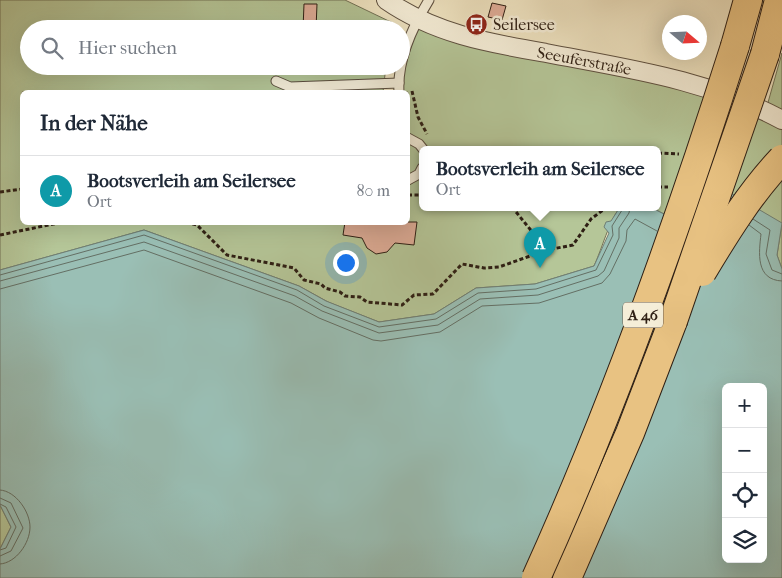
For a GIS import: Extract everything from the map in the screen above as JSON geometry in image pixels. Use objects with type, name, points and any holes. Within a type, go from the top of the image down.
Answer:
[{"type":"highway","name":"A 46","points":[[536,578],[587,461],[668,249],[735,46],[748,0]]},
{"type":"highway","name":"A 46","points":[[567,578],[630,433],[673,320],[764,54],[779,0]]},
{"type":"highway","points":[[673,320],[728,228],[762,181],[782,159]]},
{"type":"street","name":"Seeuferstraße","points":[[386,0],[418,20],[472,40],[662,75],[700,84],[757,106],[782,120]]},
{"type":"lane","points":[[410,38],[429,0]]},
{"type":"lane","points":[[276,81],[290,87],[399,88],[402,75]]},
{"type":"lane","points":[[410,138],[420,146]]},
{"type":"path","points":[[399,88],[413,85],[412,97],[418,117],[428,137]]},
{"type":"path","points":[[0,192],[20,188]]},
{"type":"path","points":[[515,211],[547,250]]},
{"type":"path","points":[[194,225],[227,255],[294,268],[304,280],[321,284],[325,288],[340,292],[345,296],[402,305],[414,295],[433,294],[462,264],[484,268],[499,267],[547,250],[573,245],[591,219],[602,211]]},
{"type":"path","points":[[0,235],[48,225]]},
{"type":"green space","points":[[0,0],[345,0],[387,20],[20,20],[20,75],[385,75],[383,90],[20,90],[20,225],[410,225],[410,90],[402,90],[403,75],[410,75],[410,51],[418,24],[661,76],[782,123],[782,223],[672,218],[658,211],[661,211],[661,146],[419,146],[419,211],[618,211],[594,266],[535,284],[476,288],[434,314],[379,322],[328,302],[299,286],[144,230],[0,270]]},
{"type":"green space","points":[[782,53],[782,115],[767,106]]},
{"type":"green space","points":[[782,223],[782,269],[777,255]]},
{"type":"green space","points":[[0,505],[11,527],[0,549]]},
{"type":"water","points":[[729,192],[782,223],[777,255],[782,269],[782,578],[0,578],[0,549],[11,527],[0,505],[0,270],[144,230],[299,286],[326,301],[379,322],[434,314],[476,288],[535,284],[594,266],[609,233],[604,227],[606,222],[611,221],[617,211],[658,211],[672,218],[696,199]]},
{"type":"building","points":[[492,3],[506,6],[502,20],[488,17]]},
{"type":"building","points":[[304,4],[317,4],[316,20],[303,20]]},
{"type":"building","points":[[410,222],[417,222],[414,245],[395,243],[387,252],[376,254],[367,248],[362,238],[343,235],[345,225],[410,225]]},
{"type":"place","name":"Seilersee","points":[[477,24]]},
{"type":"place","name":"Bootsverleih am Seilersee","points":[[540,268]]}]
